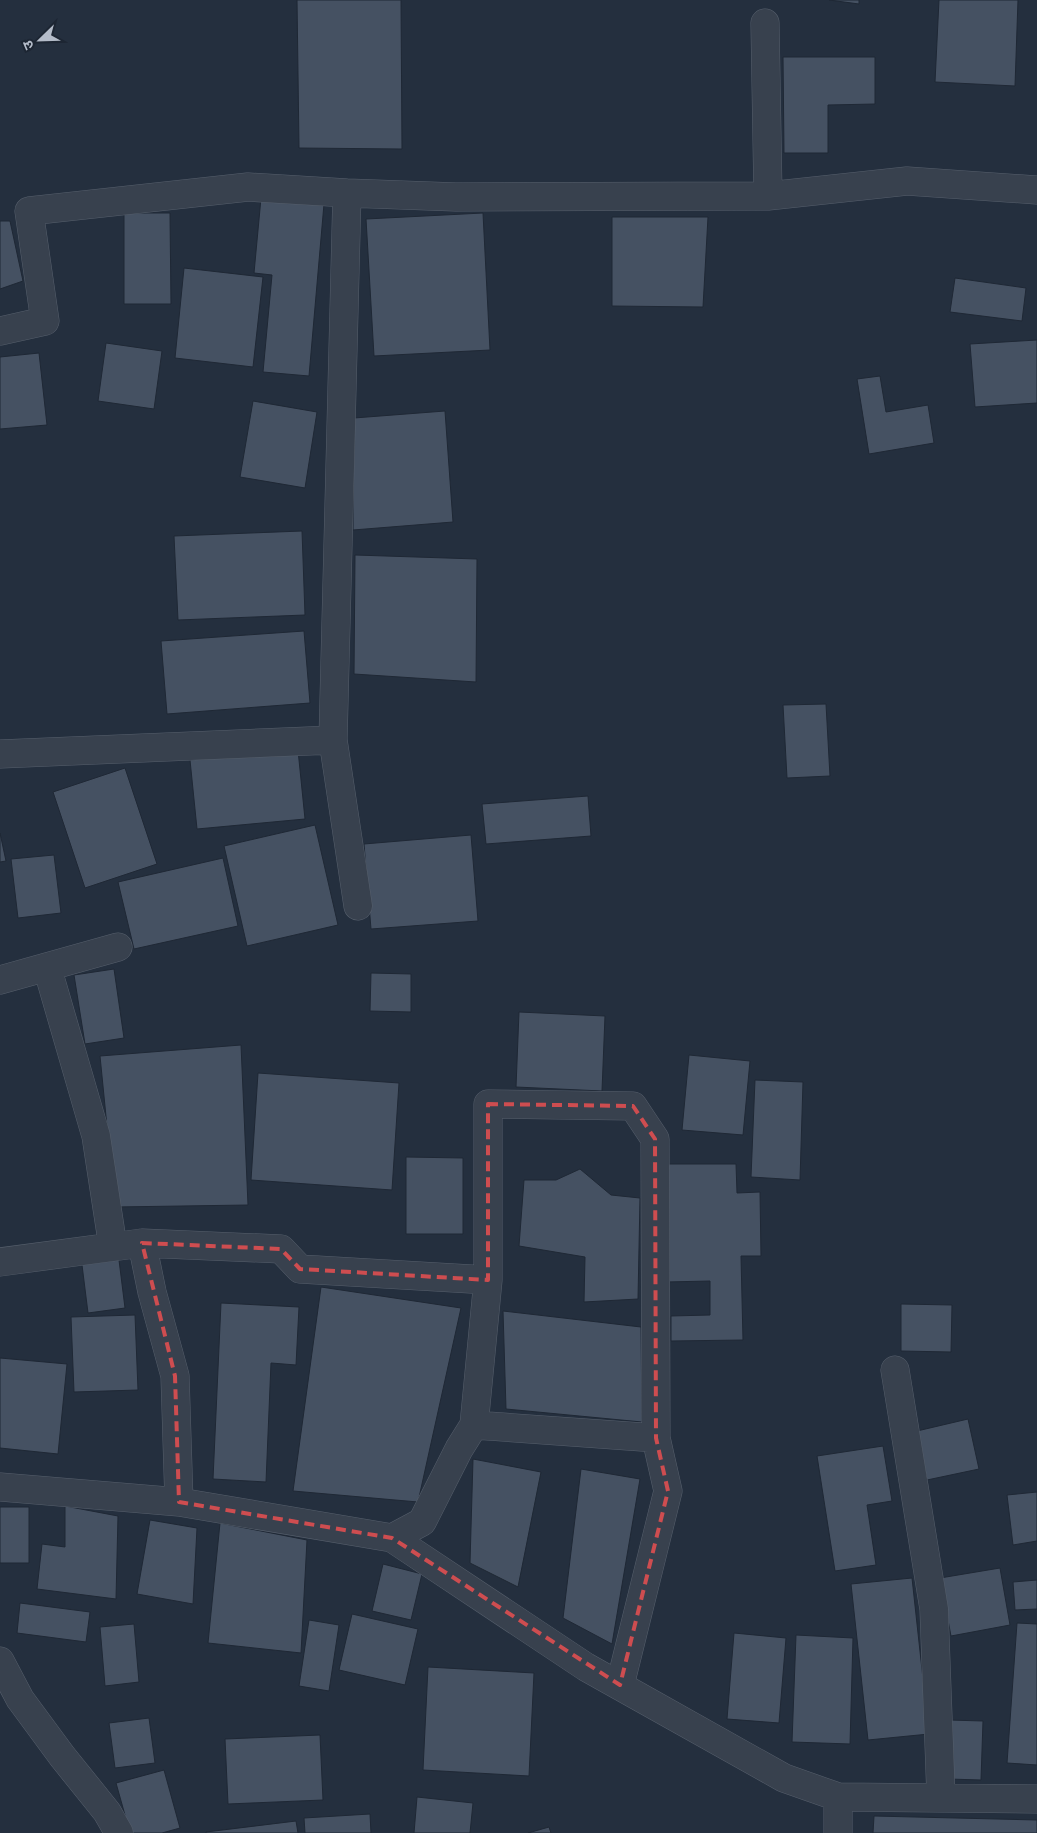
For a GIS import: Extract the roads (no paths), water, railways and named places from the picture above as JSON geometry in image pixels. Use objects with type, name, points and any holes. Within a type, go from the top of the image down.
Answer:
[{"type":"street","points":[[765,24],[768,196]]},
{"type":"street","points":[[0,331],[45,321],[29,211],[248,187],[347,194],[456,197],[768,196],[907,181],[1037,190]]},
{"type":"street","points":[[347,194],[333,740],[358,906]]},
{"type":"street","points":[[0,754],[333,740]]},
{"type":"street","points":[[0,980],[118,947]]},
{"type":"street","points":[[47,967],[96,1136],[114,1246]]},
{"type":"street","points":[[392,1538],[422,1522],[459,1449],[474,1426],[488,1280],[488,1104],[633,1106],[655,1139],[656,1438],[668,1491],[620,1685]]},
{"type":"street","points":[[142,1243],[152,1292],[175,1376],[179,1502]]},
{"type":"street","points":[[0,1262],[142,1243],[281,1249],[300,1270],[488,1280]]},
{"type":"street","points":[[895,1370],[934,1609],[941,1798]]},
{"type":"street","points":[[474,1426],[656,1438]]},
{"type":"street","points":[[0,1487],[179,1502],[392,1538],[586,1666],[784,1778],[838,1797],[1037,1799]]},
{"type":"street","points":[[0,1661],[20,1699],[107,1812],[119,1833]]},
{"type":"street","points":[[838,1797],[838,1833]]}]
